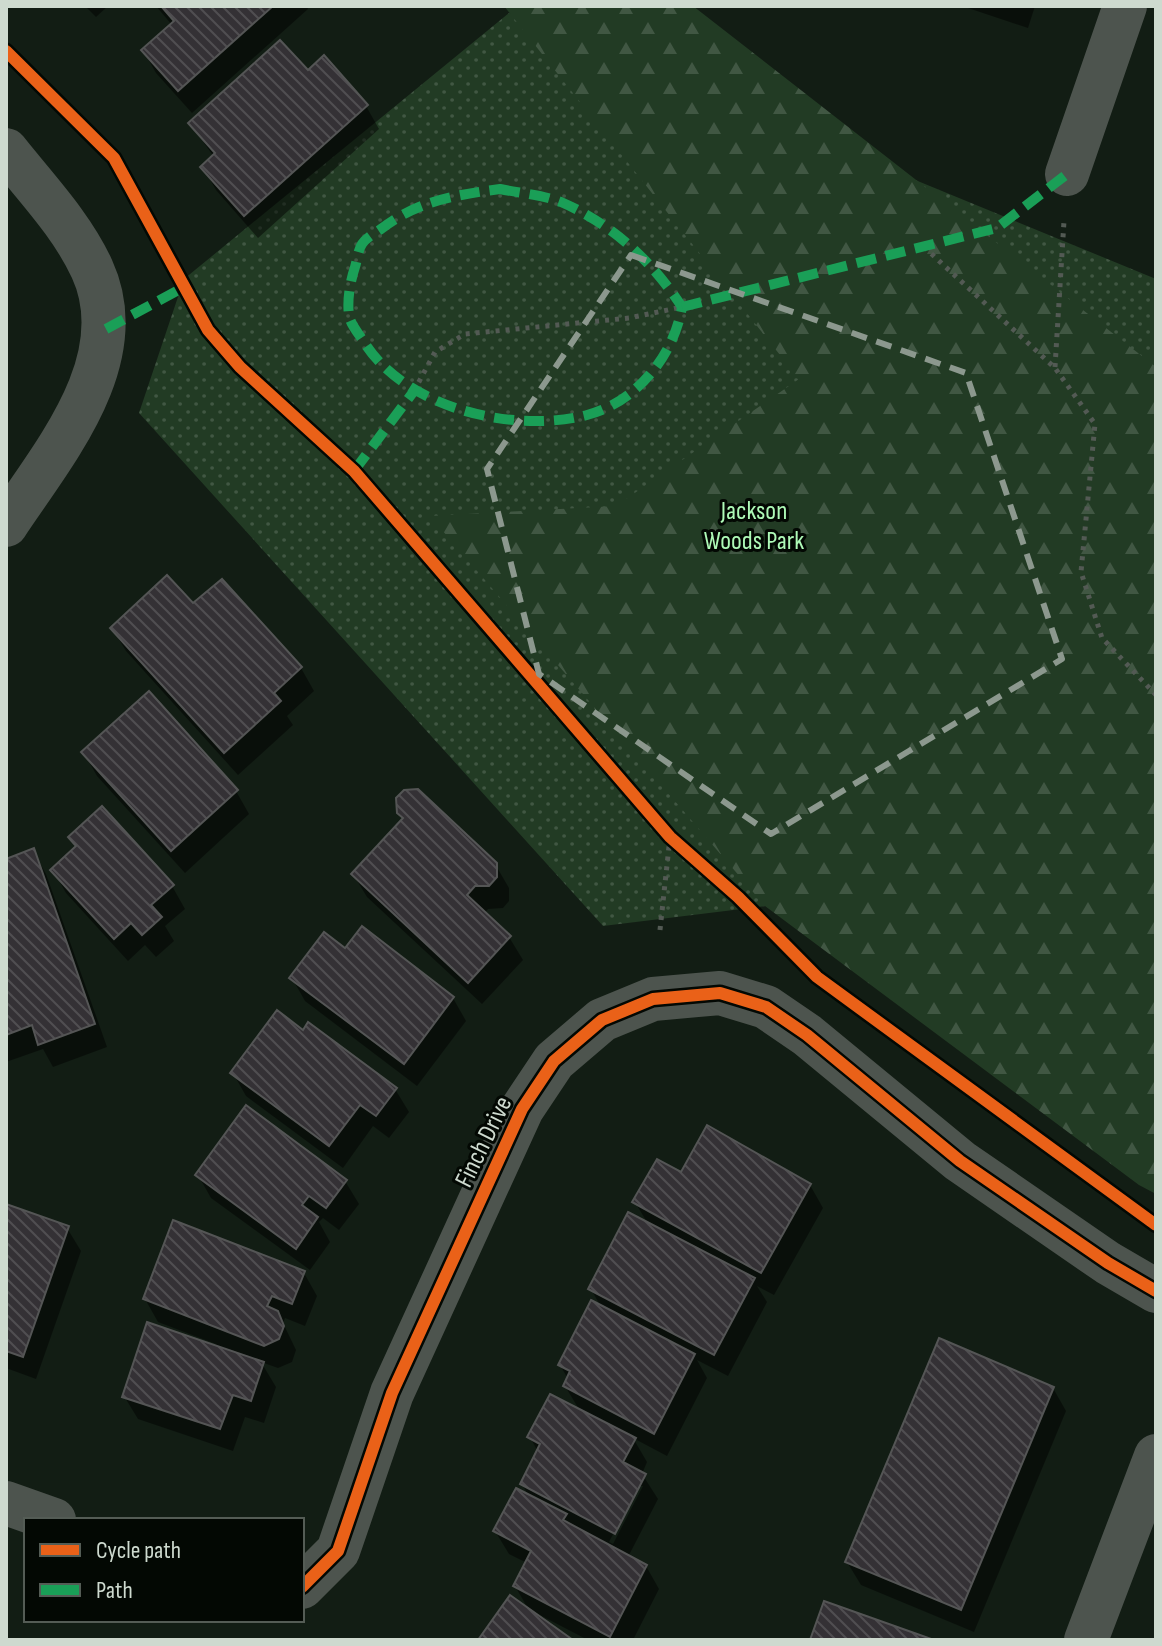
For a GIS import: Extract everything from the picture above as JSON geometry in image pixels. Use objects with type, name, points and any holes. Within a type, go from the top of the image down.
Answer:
[{"type":"street","points":[[1067,174],[1125,6]]},
{"type":"street","points":[[6,150],[66,225],[93,271],[106,329],[90,388],[64,438],[6,525]]},
{"type":"street","name":"Finch Drive","points":[[304,1585],[338,1551],[392,1393],[522,1109],[554,1061],[602,1020],[653,999],[720,993],[766,1007],[807,1035],[960,1161],[1108,1263],[1156,1291]]},
{"type":"street","points":[[1086,1640],[1156,1456]]},
{"type":"street","points":[[6,1503],[48,1518]]},
{"type":"path","points":[[1055,368],[1067,174]]},
{"type":"path","points":[[924,247],[1055,368],[1095,424],[1081,572],[1102,638],[1156,695]]},
{"type":"path","points":[[414,391],[435,352],[465,334],[629,318],[682,307]]},
{"type":"path","points":[[660,930],[670,837]]},
{"type":"highlighted area","points":[[631,255],[966,373],[1062,659],[771,834],[539,674],[487,469]]},
{"type":"green space","points":[[504,6],[693,6],[1156,367],[1156,1194],[1139,1185],[765,906],[430,516],[616,506],[799,379]]},
{"type":"green space","name":"Jackson Woods Park","points":[[509,13],[1156,279],[1156,1142],[766,906],[603,926],[139,413],[184,279]]},
{"type":"building","points":[[161,6],[273,6],[178,91],[141,50],[174,21]]},
{"type":"building","points":[[280,40],[308,70],[324,55],[368,105],[244,216],[200,167],[215,153],[188,123]]},
{"type":"building","points":[[167,575],[193,603],[222,579],[302,667],[274,693],[281,701],[224,753],[110,628]]},
{"type":"building","points":[[149,691],[238,790],[171,851],[81,752]]},
{"type":"building","points":[[418,789],[497,863],[497,877],[489,886],[475,886],[467,895],[511,936],[468,983],[351,874],[403,818],[397,813],[396,798],[404,790]]},
{"type":"building","points":[[102,806],[174,885],[151,905],[162,917],[142,935],[131,923],[114,939],[50,870],[76,846],[68,837]]},
{"type":"building","points":[[34,848],[95,1024],[38,1045],[32,1025],[6,1035],[6,859]]},
{"type":"building","points":[[362,926],[454,997],[404,1064],[289,978],[324,932],[345,948]]},
{"type":"building","points":[[277,1010],[303,1030],[308,1022],[397,1088],[376,1116],[360,1105],[329,1146],[230,1073]]},
{"type":"building","points":[[246,1105],[347,1180],[326,1208],[309,1196],[302,1205],[318,1217],[296,1249],[195,1175]]},
{"type":"building","points":[[707,1125],[811,1184],[761,1273],[632,1202],[657,1159],[681,1172]]},
{"type":"building","points":[[6,1204],[69,1226],[23,1357],[6,1351]]},
{"type":"building","points":[[628,1212],[755,1278],[714,1355],[588,1289]]},
{"type":"building","points":[[173,1220],[305,1271],[292,1304],[272,1296],[267,1306],[278,1311],[284,1326],[279,1339],[264,1346],[143,1299]]},
{"type":"building","points":[[591,1300],[695,1354],[654,1434],[563,1386],[570,1371],[558,1365]]},
{"type":"building","points":[[147,1322],[264,1362],[251,1401],[233,1395],[220,1429],[122,1397]]},
{"type":"building","points":[[939,1338],[1054,1387],[961,1610],[845,1562]]},
{"type":"building","points":[[550,1394],[636,1438],[623,1462],[646,1474],[615,1534],[520,1484],[540,1444],[527,1437]]},
{"type":"building","points":[[516,1488],[567,1514],[563,1520],[647,1565],[610,1637],[513,1586],[531,1551],[493,1531]]},
{"type":"building","points":[[510,1595],[573,1640],[478,1640]]},
{"type":"building","points":[[824,1601],[934,1640],[810,1640]]},
{"type":"marked path","points":[[682,307],[997,228],[1067,174]]},
{"type":"marked path","points":[[500,189],[561,202],[597,221],[644,259],[682,307],[678,325],[662,359],[637,388],[605,409],[558,420],[527,421],[495,418],[463,410],[433,399],[406,384],[382,365],[351,322],[348,309],[350,285],[360,249],[366,240],[395,219],[423,206],[452,197],[500,189]]},
{"type":"marked path","points":[[106,329],[184,287]]},
{"type":"marked path","points":[[354,471],[414,391]]},
{"type":"cycle path","points":[[6,51],[114,158],[208,330],[240,367],[354,471],[670,837],[738,897],[817,977],[1156,1225]]},
{"type":"cycle path","points":[[304,1585],[338,1551],[392,1393],[522,1109],[554,1061],[602,1020],[653,999],[720,993],[766,1007],[807,1035],[960,1161],[1108,1263],[1156,1291]]}]
